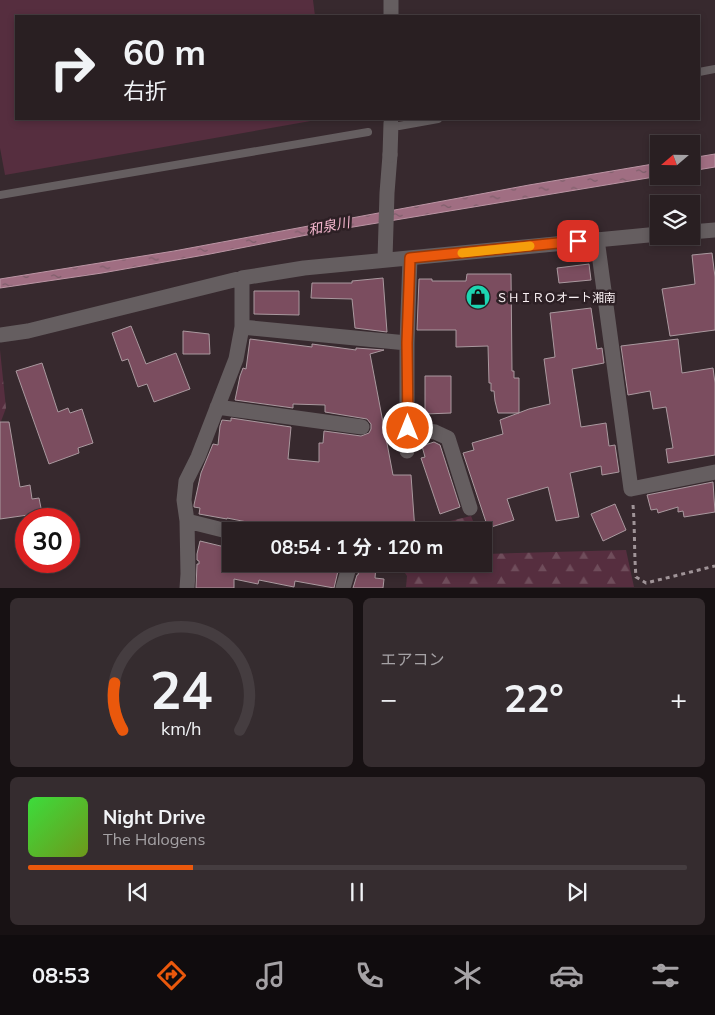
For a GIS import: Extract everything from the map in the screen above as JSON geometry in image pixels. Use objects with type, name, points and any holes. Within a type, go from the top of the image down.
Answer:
[{"type":"street","points":[[391,0],[391,15]]},
{"type":"street","points":[[385,259],[387,194],[394,122]]},
{"type":"street","points":[[700,231],[715,230]]},
{"type":"street","points":[[0,335],[28,331],[242,278],[304,268],[650,235]]},
{"type":"street","points":[[597,239],[631,489],[715,472]]},
{"type":"street","points":[[407,451],[407,343],[410,258]]},
{"type":"street","points":[[187,588],[188,521],[184,500],[186,481],[198,457],[236,359],[242,328],[242,278]]},
{"type":"street","points":[[242,328],[407,343]]},
{"type":"street","points":[[217,407],[362,427]]},
{"type":"street","points":[[408,428],[435,432],[448,438],[470,508]]},
{"type":"street","points":[[188,521],[222,530]]},
{"type":"street","points":[[344,588],[348,572]]},
{"type":"lane","points":[[700,72],[715,69]]},
{"type":"lane","points":[[394,122],[423,120]]},
{"type":"lane","points":[[0,195],[368,132]]},
{"type":"path","points":[[631,489],[636,577],[646,583],[715,566]]},
{"type":"green space","points":[[0,0],[313,0],[315,15],[15,15],[15,120],[316,120],[5,175],[0,148]]},
{"type":"green space","points":[[0,350],[6,408],[0,424]]},
{"type":"green space","points":[[471,516],[473,522],[446,522]]},
{"type":"green space","points":[[626,550],[634,587],[406,587],[407,576],[404,572],[492,572],[492,554]]},
{"type":"water","points":[[715,154],[715,167],[700,170],[700,156]]},
{"type":"water","name":"和泉川","points":[[650,165],[650,178],[317,233],[102,273],[0,288],[0,279],[174,251]]},
{"type":"building","points":[[712,253],[715,277],[715,330],[670,336],[662,289],[695,284],[692,255]]},
{"type":"building","points":[[589,264],[591,280],[559,283],[557,268]]},
{"type":"building","points":[[467,274],[511,274],[512,371],[514,371],[514,378],[519,378],[519,413],[498,413],[494,391],[491,391],[491,383],[489,383],[488,346],[456,347],[456,330],[417,330],[419,279],[466,281]]},
{"type":"building","points":[[383,278],[387,332],[355,328],[352,299],[311,298],[312,283],[352,283],[352,281]]},
{"type":"building","points":[[254,291],[299,291],[299,315],[254,314]]},
{"type":"building","points":[[591,308],[597,349],[602,348],[604,363],[572,369],[581,427],[606,423],[609,446],[615,445],[619,472],[602,475],[601,466],[570,473],[579,517],[556,521],[548,487],[507,499],[514,520],[492,527],[492,522],[486,522],[463,453],[474,450],[472,443],[503,434],[500,420],[529,409],[550,404],[544,359],[555,357],[550,313]]},
{"type":"building","points":[[131,326],[146,364],[176,353],[190,389],[154,402],[147,384],[138,387],[128,359],[122,361],[112,333]]},
{"type":"building","points":[[183,331],[209,334],[210,354],[183,354]]},
{"type":"building","points":[[250,339],[312,347],[312,344],[356,350],[356,348],[384,350],[370,354],[393,475],[411,475],[414,522],[247,522],[199,514],[200,508],[194,507],[194,505],[201,473],[213,444],[218,445],[222,420],[231,421],[231,418],[291,427],[288,459],[319,462],[319,443],[323,443],[324,431],[361,436],[369,433],[371,429],[371,424],[367,419],[325,412],[325,405],[293,404],[293,408],[235,400],[240,376],[243,368],[246,369]]},
{"type":"building","points":[[678,339],[682,373],[713,368],[715,383],[715,455],[668,463],[666,449],[673,448],[666,407],[653,409],[650,391],[628,395],[621,346]]},
{"type":"building","points":[[42,363],[58,412],[68,408],[70,413],[82,409],[93,443],[78,448],[79,453],[49,464],[16,371]]},
{"type":"building","points":[[425,376],[451,376],[451,413],[425,414]]},
{"type":"building","points":[[0,422],[9,422],[20,487],[30,485],[32,499],[39,498],[41,508],[15,508],[15,517],[0,519]]},
{"type":"building","points":[[434,442],[440,445],[460,507],[440,514],[421,458],[425,457],[422,446]]},
{"type":"building","points":[[713,482],[715,512],[684,517],[683,511],[678,512],[678,507],[658,513],[657,509],[651,510],[647,495]]},
{"type":"building","points":[[615,504],[626,530],[603,541],[591,514]]},
{"type":"building","points":[[200,541],[222,546],[222,572],[338,572],[334,588],[295,581],[294,587],[259,580],[258,584],[234,579],[234,588],[196,588],[197,564],[199,564],[197,554]]},
{"type":"building","points":[[359,572],[376,572],[375,578],[384,579],[383,588],[353,588]]},
{"type":"slow traffic","points":[[462,253],[530,246]]},
{"type":"place","name":"ＳＨＩＲＯオート湘南","points":[[478,297]]},
{"type":"route","points":[[408,428],[407,343],[410,258],[578,241]]}]
